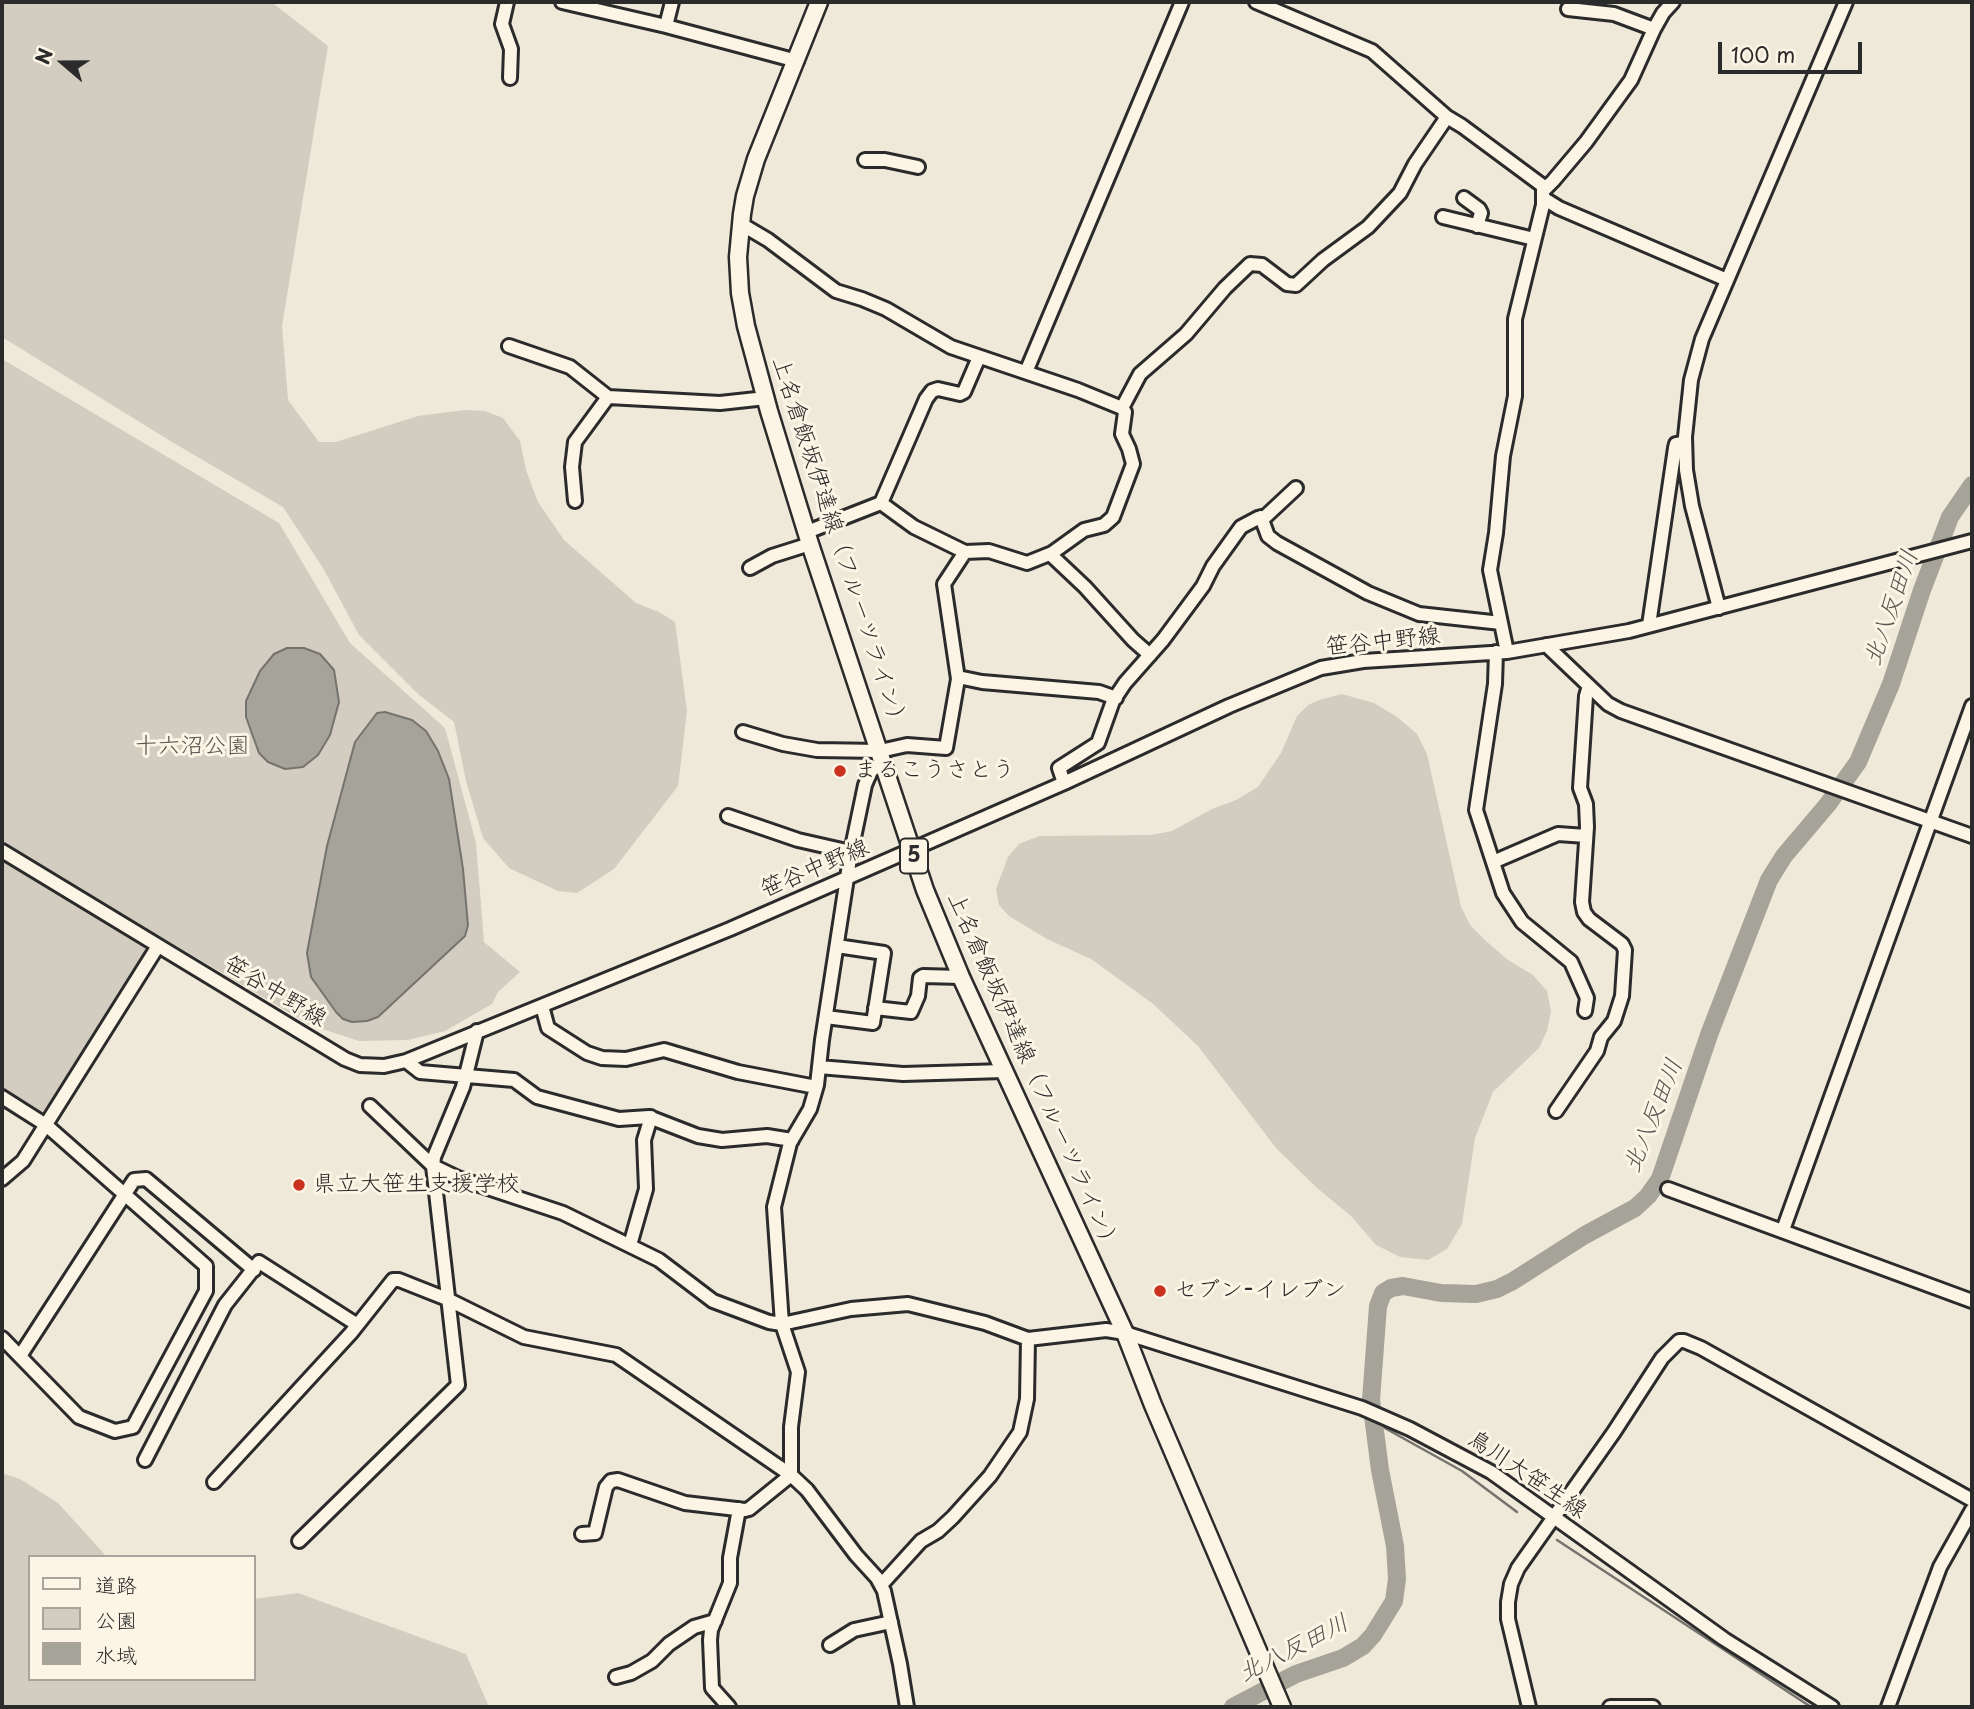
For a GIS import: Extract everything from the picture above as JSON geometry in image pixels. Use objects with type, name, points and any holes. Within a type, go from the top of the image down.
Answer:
[{"type":"main road","name":"上名倉飯坂伊達線（フルーツライン）","points":[[819,2],[753,168],[745,196],[737,257],[746,326],[808,538],[911,850],[961,977],[1125,1333],[1279,1701]]},
{"type":"street","points":[[507,2],[502,24],[511,49],[510,78]]},
{"type":"street","points":[[562,2],[797,61]]},
{"type":"street","points":[[666,26],[672,2]]},
{"type":"street","points":[[1026,372],[1182,2]]},
{"type":"street","points":[[1256,2],[1372,51],[1447,117],[1542,186],[1543,194],[1534,239],[1515,318],[1515,396],[1503,456],[1490,570],[1501,623],[1502,652],[1476,810],[1503,893],[1522,922],[1571,962],[1587,998],[1585,1010]]},
{"type":"street","points":[[1543,194],[1632,80],[1654,29],[1673,2]]},
{"type":"street","points":[[1719,608],[1692,506],[1686,470],[1687,401],[1698,351],[1846,2]]},
{"type":"street","points":[[1568,9],[1614,14],[1654,29]]},
{"type":"street","points":[[1122,408],[1140,374],[1186,334],[1225,288],[1250,264],[1262,265],[1287,284],[1296,285],[1323,260],[1368,228],[1400,193],[1415,164],[1447,117]]},
{"type":"street","points":[[865,160],[886,160],[918,167]]},
{"type":"street","points":[[1543,194],[1559,208],[1727,280]]},
{"type":"street","points":[[1464,198],[1481,213],[1478,226]]},
{"type":"street","points":[[1443,217],[1534,239]]},
{"type":"street","points":[[741,224],[768,240],[836,291],[886,309],[939,341],[1122,408],[1125,412],[1122,434],[1133,464],[1113,517],[1104,525],[1084,530],[1050,554],[1023,563],[989,551],[965,552],[914,527],[881,503]]},
{"type":"street","points":[[509,346],[570,367],[608,397],[720,403],[766,398]]},
{"type":"street","points":[[750,568],[881,503],[908,439],[919,421],[926,399],[932,391],[938,389],[960,394],[964,392],[979,357]]},
{"type":"street","points":[[575,501],[572,467],[575,442],[608,397]]},
{"type":"street","points":[[1649,625],[1675,448],[1676,444],[1685,442]]},
{"type":"street","points":[[1064,783],[1059,768],[1098,743],[1125,683],[1203,586],[1213,566],[1241,527],[1262,517],[1296,488]]},
{"type":"street","points":[[1262,517],[1268,536],[1277,543],[1368,593],[1419,614],[1501,623]]},
{"type":"street","name":"笹谷中野線","points":[[2,851],[345,1059],[360,1065],[384,1066],[406,1061],[542,1006],[847,878],[1064,783],[1229,706],[1321,668],[1363,661],[1502,652],[1649,625],[1972,541]]},
{"type":"street","points":[[743,733],[817,750],[881,756],[907,745],[946,748],[958,677],[944,584],[965,552]]},
{"type":"street","points":[[1050,554],[1150,655]]},
{"type":"street","points":[[1546,645],[1608,704],[1621,710],[1972,836]]},
{"type":"street","points":[[958,677],[1014,686],[1099,692],[1116,698]]},
{"type":"street","points":[[1556,1111],[1597,1051],[1601,1037],[1614,1021],[1622,996],[1625,950],[1622,944],[1589,919],[1584,912],[1581,892],[1586,804],[1580,788],[1586,696],[1589,686]]},
{"type":"street","points":[[1783,1230],[1972,706]]},
{"type":"street","points":[[791,1475],[791,1427],[798,1372],[782,1324],[774,1207],[792,1140],[810,1109],[816,1087],[851,852],[865,785],[881,756]]},
{"type":"street","points":[[728,816],[798,840],[851,852]]},
{"type":"street","points":[[1493,862],[1558,834],[1586,836]]},
{"type":"street","points":[[2,1179],[23,1161],[158,946]]},
{"type":"street","points":[[825,1017],[873,1023],[884,953],[837,946]]},
{"type":"street","points":[[875,1008],[911,1012],[918,996],[920,978],[961,977]]},
{"type":"street","points":[[542,1006],[548,1028],[587,1053],[602,1058],[626,1059],[664,1050],[738,1072],[816,1087]]},
{"type":"street","points":[[299,1541],[458,1385],[433,1166],[466,1077],[477,1031]]},
{"type":"street","points":[[406,1061],[420,1072],[514,1080],[537,1097],[619,1119],[651,1117],[689,1133],[722,1140],[767,1136],[792,1140]]},
{"type":"street","points":[[819,1066],[903,1074],[1004,1071]]},
{"type":"street","points":[[2,1097],[46,1125],[206,1266],[206,1291],[133,1427],[116,1431],[79,1417],[2,1338]]},
{"type":"street","points":[[370,1106],[433,1166],[523,1201],[563,1213],[659,1260],[713,1301],[769,1322],[782,1324],[851,1309],[908,1304],[985,1323],[1028,1339],[1027,1399],[1020,1432],[990,1476],[953,1517],[938,1531],[921,1541],[881,1586]]},
{"type":"street","points":[[629,1245],[646,1189],[644,1140],[651,1117]]},
{"type":"street","points":[[20,1356],[134,1180],[146,1179],[254,1270]]},
{"type":"street","points":[[1668,1189],[1972,1301]]},
{"type":"street","points":[[145,1460],[225,1305],[259,1262],[356,1324]]},
{"type":"street","points":[[214,1482],[351,1333],[393,1280],[412,1284],[524,1336],[616,1354],[791,1475],[807,1490],[881,1586],[891,1622],[907,1707]]},
{"type":"street","name":"鳥川大笹生線","points":[[1028,1339],[1106,1330],[1125,1333],[1362,1408],[1410,1429],[1491,1472],[1724,1639],[1832,1707]]},
{"type":"street","points":[[1529,1707],[1508,1619],[1507,1602],[1518,1568],[1662,1358],[1679,1341],[1701,1348],[1972,1500]]},
{"type":"street","points":[[582,1534],[595,1533],[606,1487],[611,1481],[618,1480],[685,1503],[750,1509],[791,1475]]},
{"type":"street","points":[[729,1707],[712,1688],[710,1640],[730,1583],[730,1558],[739,1509]]},
{"type":"street","points":[[1888,1707],[1940,1567],[1972,1510]]},
{"type":"street","points":[[616,1677],[631,1673],[652,1661],[669,1644],[694,1627],[715,1620]]},
{"type":"street","points":[[830,1645],[854,1630],[891,1622]]},
{"type":"street","points":[[1610,1707],[1653,1707]]},
{"type":"green space","points":[[2,2],[262,2],[274,4],[328,46],[282,326],[288,400],[319,442],[336,442],[418,416],[465,410],[485,411],[503,418],[520,441],[526,470],[538,502],[564,540],[636,603],[675,622],[687,711],[678,786],[614,869],[577,893],[558,891],[509,868],[483,838],[466,781],[454,722],[418,694],[359,635],[323,568],[283,507],[2,337]]},
{"type":"green space","name":"十六沼公園","points":[[2,359],[279,523],[350,643],[445,728],[476,843],[484,942],[520,972],[498,992],[492,1004],[445,1031],[408,1040],[359,1041],[310,1025],[158,935],[44,1117],[2,1090]]},
{"type":"green space","points":[[1342,694],[1374,703],[1417,734],[1427,754],[1461,907],[1471,926],[1486,941],[1508,960],[1533,975],[1547,991],[1551,1011],[1547,1031],[1539,1048],[1493,1092],[1475,1138],[1462,1224],[1447,1249],[1428,1260],[1400,1257],[1376,1245],[1351,1216],[1276,1148],[1198,1046],[1152,1003],[1091,959],[1047,939],[1009,916],[999,905],[996,889],[1008,857],[1019,844],[1039,836],[1151,835],[1172,831],[1212,809],[1236,800],[1258,787],[1281,753],[1297,716],[1308,705]]},
{"type":"green space","points":[[2,1473],[20,1479],[58,1503],[105,1555],[28,1555],[28,1681],[256,1681],[256,1599],[298,1593],[466,1654],[489,1707],[2,1707]]},
{"type":"water","points":[[287,648],[304,648],[320,654],[334,670],[339,702],[330,735],[318,755],[303,767],[285,769],[268,762],[259,753],[246,717],[246,701],[260,671],[274,654]]},
{"type":"water","points":[[385,712],[412,720],[426,731],[438,751],[449,779],[463,869],[468,925],[465,936],[378,1017],[352,1022],[343,1019],[336,1012],[311,977],[307,953],[327,846],[355,742],[377,713]]},
{"type":"waterway","name":"北八反田川","points":[[1233,1707],[1296,1674],[1343,1658],[1363,1646],[1394,1601],[1397,1579],[1395,1546],[1380,1470],[1371,1400],[1378,1306],[1383,1293],[1403,1286],[1441,1293],[1476,1294],[1497,1289],[1635,1208],[1660,1179],[1710,1032],[1769,880],[1784,856],[1828,804],[1858,762],[1891,684],[1950,517],[1972,485]]},
{"type":"waterway","points":[[1374,1422],[1462,1471],[1517,1512]]},
{"type":"waterway","points":[[1557,1540],[1811,1707]]},
{"type":"place","name":"まるこうさとう","points":[[840,771]]},
{"type":"place","name":"県立大笹生支援学校","points":[[299,1185]]},
{"type":"place","name":"セブン-イレブン","points":[[1160,1291]]}]
